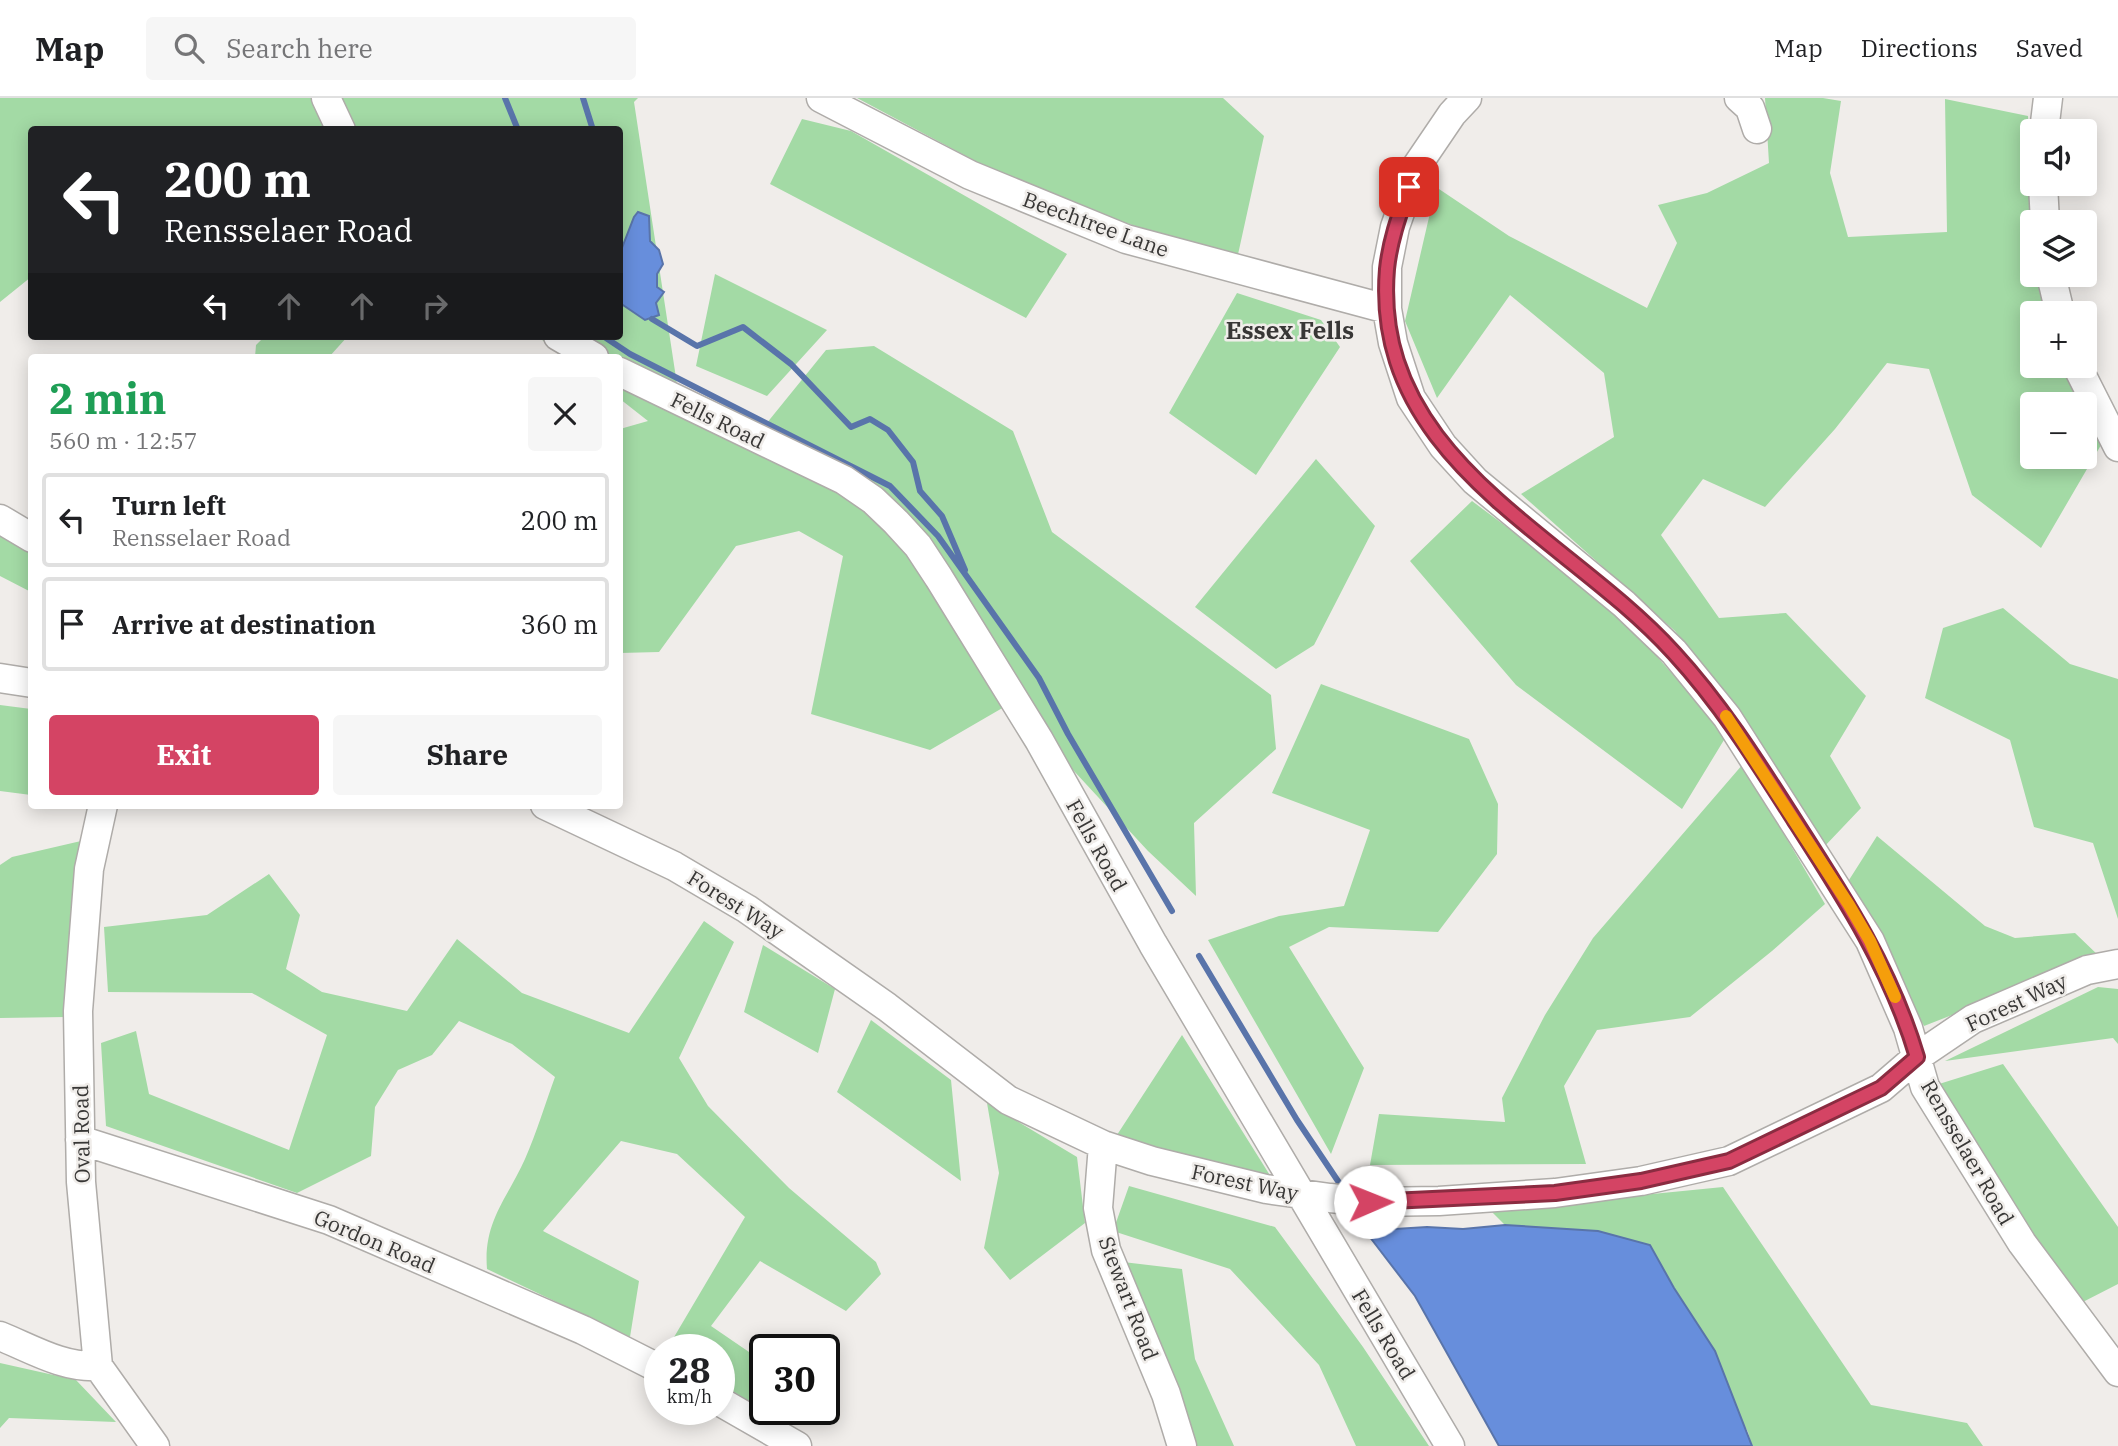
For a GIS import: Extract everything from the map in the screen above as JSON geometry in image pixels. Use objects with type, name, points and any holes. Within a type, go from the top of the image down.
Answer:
[{"type":"street","points":[[326,98],[339,126]]},
{"type":"street","name":"Beechtree Lane","points":[[821,98],[970,175],[1126,239],[1387,309]]},
{"type":"street","name":"Rensselaer Road","points":[[1467,98],[1452,114],[1416,167],[1395,227],[1387,267],[1387,309],[1393,343],[1410,398],[1443,446],[1475,481],[1624,604],[1674,652],[1727,717],[1870,941],[1909,1028],[1925,1087],[2029,1253],[2118,1372]]},
{"type":"street","points":[[1739,98],[1750,108],[1757,129]]},
{"type":"street","points":[[2045,119],[2048,98]]},
{"type":"street","points":[[565,340],[589,354]]},
{"type":"street","name":"Fells Road","points":[[623,373],[844,480],[873,500],[918,546],[1039,740],[1153,944],[1450,1446]]},
{"type":"street","points":[[2083,378],[2118,447]]},
{"type":"street","points":[[0,519],[28,536]]},
{"type":"street","points":[[0,678],[28,682]]},
{"type":"street","name":"Oval Road","points":[[102,809],[89,869],[79,1011],[80,1182],[98,1366],[155,1446]]},
{"type":"street","name":"Forest Way","points":[[553,809],[674,866],[747,909],[866,992],[1008,1100],[1103,1145],[1224,1180],[1301,1194],[1370,1202],[1555,1193],[1641,1181],[1729,1161],[1881,1088],[1917,1057],[1973,1019],[2087,970],[2118,964]]},
{"type":"street","name":"Gordon Road","points":[[80,1140],[329,1220],[583,1330],[644,1361]]},
{"type":"street","name":"Stewart Road","points":[[1103,1145],[1098,1208],[1106,1250],[1166,1394],[1182,1446]]},
{"type":"street","points":[[0,1336],[65,1363],[80,1367],[98,1366]]},
{"type":"street","points":[[735,1410],[797,1446]]},
{"type":"green space","points":[[0,98],[638,98],[634,102],[680,404],[754,439],[826,350],[874,346],[1013,431],[1052,532],[1271,695],[1276,749],[1194,823],[1196,896],[1148,851],[1011,703],[930,750],[811,714],[843,556],[799,531],[736,546],[659,652],[623,653],[623,428],[648,421],[623,401],[623,354],[560,354],[542,340],[623,340],[623,126],[28,126],[28,279],[0,302]]},
{"type":"green space","points":[[857,98],[1223,98],[1264,136],[1237,259],[1037,194]]},
{"type":"green space","points":[[1765,98],[1823,98],[1841,101],[1830,173],[1848,237],[1947,232],[1945,99],[2028,116],[2028,119],[2020,119],[2020,196],[2030,196],[2030,210],[2020,210],[2020,287],[2044,287],[2047,301],[2020,301],[2020,378],[2070,378],[2077,392],[2020,392],[2020,469],[2087,469],[2041,548],[1972,495],[1929,369],[1887,363],[1835,429],[1765,507],[1703,479],[1661,535],[1719,618],[1786,613],[1866,696],[1830,756],[1861,808],[1823,848],[1724,694],[1675,631],[1521,494],[1614,437],[1604,373],[1510,295],[1437,398],[1405,321],[1436,187],[1509,236],[1647,308],[1677,243],[1658,205],[1707,193],[1769,163]]},
{"type":"green space","points":[[802,119],[851,131],[1067,254],[1026,318],[770,184]]},
{"type":"green space","points":[[715,274],[827,330],[767,396],[696,366]]},
{"type":"green space","points":[[1237,293],[1321,320],[1340,347],[1256,475],[1169,413]]},
{"type":"green space","points":[[261,340],[344,340],[332,354],[255,354],[256,345]]},
{"type":"green space","points":[[2097,436],[2101,445],[2097,452]]},
{"type":"green space","points":[[1316,459],[1375,526],[1314,645],[1276,669],[1195,607]]},
{"type":"green space","points":[[1472,501],[1610,604],[1727,735],[1682,809],[1516,685],[1410,561]]},
{"type":"green space","points":[[0,522],[28,552],[28,590],[0,576]]},
{"type":"green space","points":[[2003,608],[2070,664],[2118,679],[2118,919],[2093,843],[2034,827],[2010,740],[1925,698],[1943,628]]},
{"type":"green space","points":[[1321,684],[1469,739],[1498,804],[1497,854],[1438,932],[1329,927],[1289,947],[1364,1068],[1331,1154],[1208,940],[1279,916],[1344,906],[1370,830],[1272,793]]},
{"type":"green space","points":[[0,705],[28,709],[28,795],[0,791]]},
{"type":"green space","points":[[1743,764],[1825,904],[1690,1017],[1597,1030],[1564,1086],[1586,1164],[1370,1165],[1379,1114],[1505,1122],[1502,1098],[1545,1015],[1593,938]]},
{"type":"green space","points":[[1877,836],[1985,926],[2015,938],[2075,933],[2100,957],[1924,1026],[1849,880]]},
{"type":"green space","points":[[81,841],[66,1017],[0,1018],[0,865],[12,857]]},
{"type":"green space","points":[[269,874],[300,915],[286,969],[322,992],[407,1011],[457,939],[522,993],[629,1033],[704,921],[734,942],[679,1058],[708,1106],[789,1188],[876,1262],[881,1274],[846,1311],[760,1261],[711,1326],[723,1334],[676,1334],[745,1217],[677,1154],[621,1141],[543,1231],[639,1281],[630,1337],[487,1269],[487,1252],[493,1224],[529,1149],[555,1077],[512,1044],[459,1021],[432,1055],[398,1070],[375,1107],[371,1156],[297,1193],[106,1126],[101,1043],[136,1031],[149,1094],[289,1150],[327,1035],[252,993],[108,992],[104,927],[207,915]]},
{"type":"green space","points":[[763,945],[835,989],[818,1053],[744,1012]]},
{"type":"green space","points":[[2098,987],[2118,989],[2118,1044],[2113,1038],[1945,1061]]},
{"type":"green space","points":[[871,1020],[951,1080],[961,1181],[837,1092]]},
{"type":"green space","points":[[1182,1035],[1271,1177],[1115,1138]]},
{"type":"green space","points":[[2003,1064],[2118,1227],[2118,1284],[2077,1305],[1939,1084]]},
{"type":"green space","points":[[987,1103],[1077,1157],[1085,1223],[1010,1280],[984,1248],[999,1173]]},
{"type":"green space","points":[[1129,1186],[1275,1227],[1363,1347],[1429,1446],[1356,1446],[1319,1365],[1230,1269],[1113,1231]]},
{"type":"green space","points":[[1723,1187],[1871,1405],[1967,1423],[1983,1446],[1752,1446],[1748,1432],[1650,1245],[1598,1231],[1505,1225],[1490,1210]]},
{"type":"green space","points":[[1123,1262],[1182,1269],[1195,1359],[1234,1446],[1186,1446]]},
{"type":"green space","points":[[735,1342],[749,1352],[749,1401],[735,1393]]},
{"type":"green space","points":[[0,1363],[76,1380],[116,1422],[9,1418],[0,1428]]},
{"type":"water","points":[[638,212],[649,216],[650,241],[659,250],[663,264],[657,274],[657,287],[664,292],[656,303],[659,315],[645,320],[623,305],[623,245]]},
{"type":"water","points":[[1377,1220],[1395,1229],[1463,1229],[1505,1225],[1598,1231],[1650,1245],[1715,1351],[1752,1446],[1499,1446],[1415,1296],[1366,1232],[1366,1224]]},
{"type":"waterway","points":[[505,98],[516,126]]},
{"type":"waterway","points":[[583,98],[592,126]]},
{"type":"waterway","points":[[652,319],[697,346],[743,327],[791,364],[851,427],[870,419],[888,430],[913,462],[920,491],[942,516],[965,570]]},
{"type":"waterway","points":[[609,340],[630,354],[890,486],[938,536],[1039,678],[1068,734],[1172,911]]},
{"type":"waterway","points":[[1199,956],[1297,1120],[1344,1190]]},
{"type":"waterway","points":[[1358,1211],[1366,1224]]},
{"type":"slow traffic","points":[[1726,716],[1849,905],[1870,941],[1895,997]]},
{"type":"district","name":"Essex Fells","points":[[1290,330]]},
{"type":"route","points":[[1370,1202],[1440,1201],[1555,1193],[1641,1181],[1729,1161],[1881,1088],[1917,1057],[1909,1028],[1870,941],[1727,717],[1674,652],[1624,604],[1475,481],[1443,446],[1410,398],[1393,343],[1387,309],[1387,267],[1395,227],[1409,187]]}]
